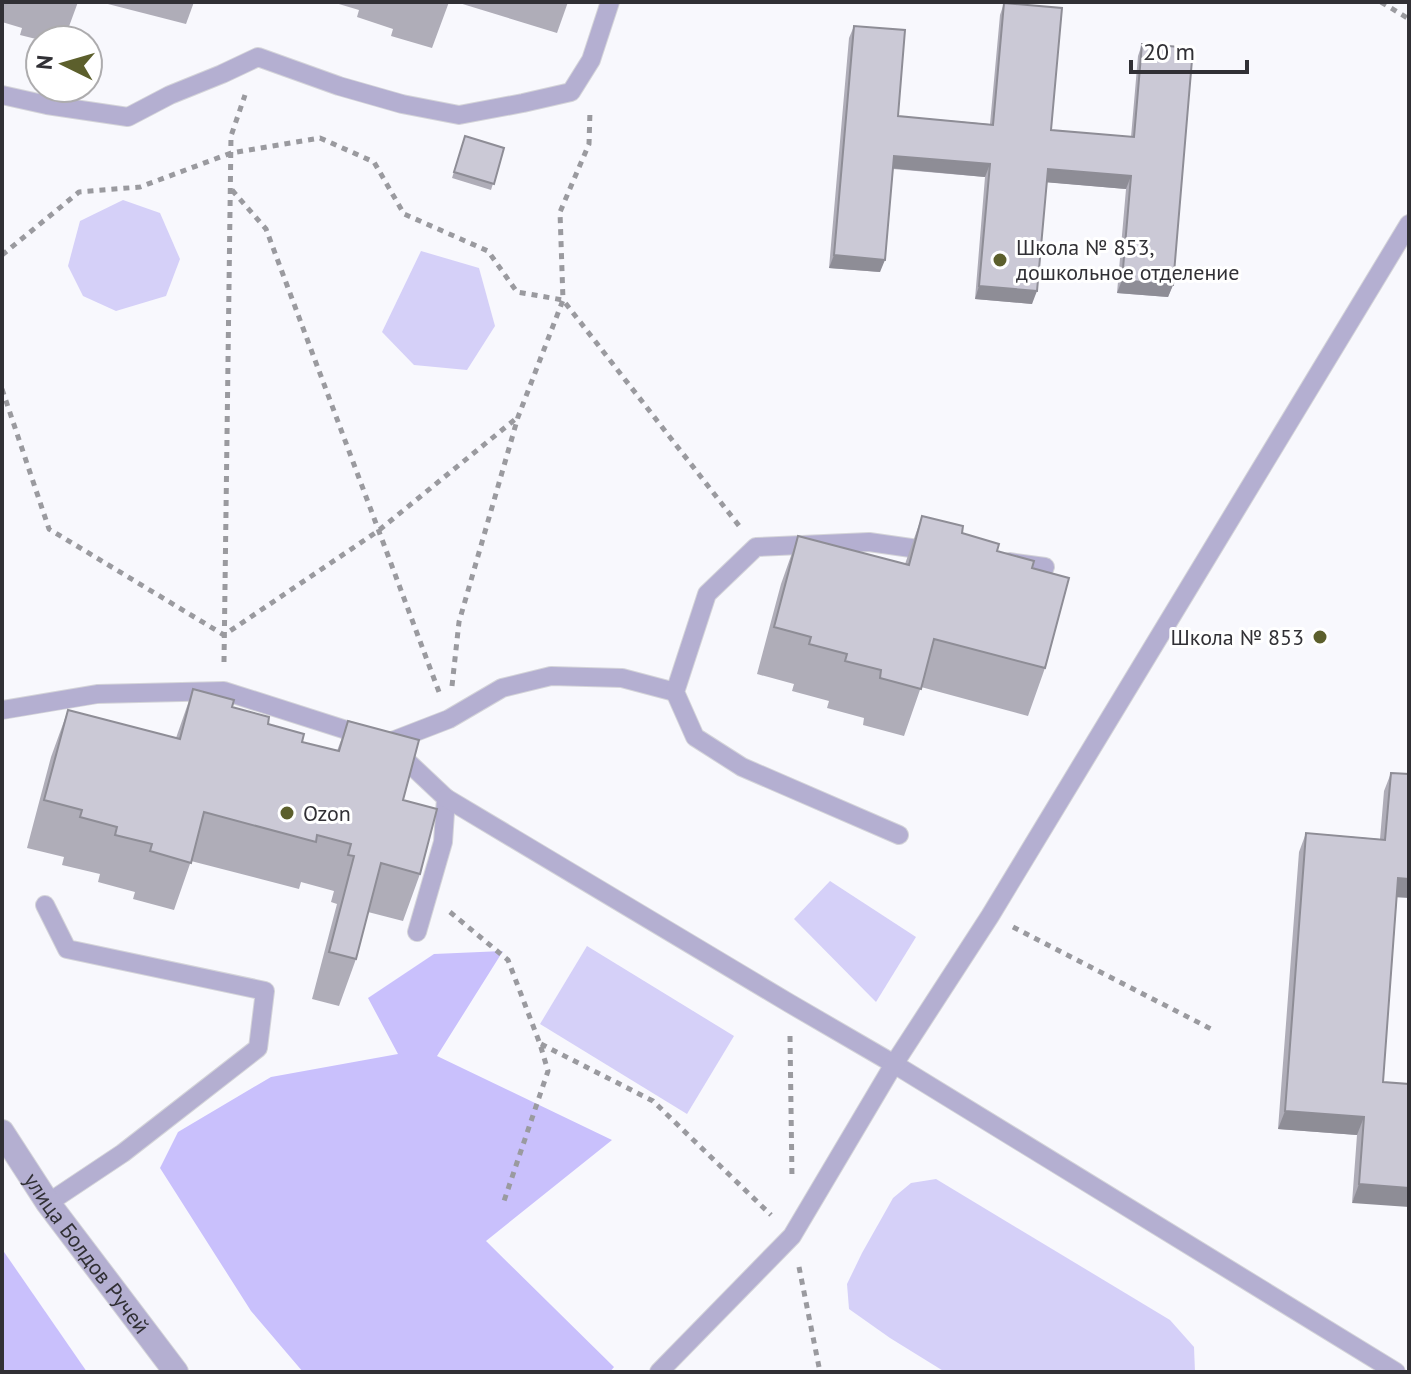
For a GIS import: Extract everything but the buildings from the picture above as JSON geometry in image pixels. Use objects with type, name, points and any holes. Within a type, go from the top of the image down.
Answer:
[{"type":"street","name":"улица Болдов Ручей","points":[[2,1132],[48,1203],[176,1372]]},
{"type":"lane","points":[[2,95],[128,117],[258,57],[339,86],[402,104],[459,115],[571,92],[591,60],[610,2]]},
{"type":"lane","points":[[659,1372],[792,1236],[894,1064],[990,916],[1409,224]]},
{"type":"lane","points":[[899,835],[730,760],[695,737],[675,692],[707,594],[756,547],[869,542],[942,553]]},
{"type":"lane","points":[[987,559],[1045,567]]},
{"type":"lane","points":[[387,743],[449,719],[502,688],[551,676],[622,678],[675,692]]},
{"type":"lane","points":[[2,710],[97,694],[224,691],[387,743],[446,798],[894,1064],[1396,1372]]},
{"type":"lane","points":[[417,932],[443,842],[446,798]]},
{"type":"lane","points":[[45,905],[67,949],[265,991],[258,1048],[123,1153],[48,1203]]},
{"type":"path","points":[[1381,2],[1409,19]]},
{"type":"path","points":[[224,691],[231,136],[258,57]]},
{"type":"path","points":[[449,719],[459,622],[518,417],[563,300],[560,212],[589,144],[591,60]]},
{"type":"path","points":[[2,255],[79,192],[140,187],[231,153],[320,138],[374,162],[404,214],[488,251],[517,292],[563,300],[756,547]]},
{"type":"path","points":[[230,188],[266,229],[449,719]]},
{"type":"path","points":[[2,389],[49,529],[224,635]]},
{"type":"path","points":[[224,635],[378,531],[518,417]]},
{"type":"path","points":[[428,894],[508,960],[548,1071],[504,1201]]},
{"type":"path","points":[[990,916],[1215,1031]]},
{"type":"path","points":[[540,1044],[653,1101],[792,1236]]},
{"type":"shaded area","points":[[123,200],[160,213],[180,259],[166,296],[116,311],[83,296],[68,266],[80,221]]},
{"type":"shaded area","points":[[421,251],[479,268],[495,326],[467,370],[414,365],[382,332]]},
{"type":"shaded area","points":[[830,881],[916,937],[876,1002],[794,919]]},
{"type":"shaded area","points":[[587,946],[734,1036],[687,1114],[540,1024]]},
{"type":"shaded area","points":[[503,951],[437,1056],[612,1140],[486,1241],[614,1367],[610,1372],[303,1372],[251,1311],[160,1168],[178,1132],[271,1077],[398,1054],[368,998],[434,954]]},
{"type":"shaded area","points":[[936,1179],[1170,1320],[1194,1347],[1195,1372],[945,1372],[849,1309],[847,1284],[893,1198],[911,1183]]},
{"type":"shaded area","points":[[2,1249],[87,1372],[2,1372]]},
{"type":"place","name":"Школа № 853, дошкольное отделение","points":[[1000,260]]},
{"type":"place","name":"Школа № 853","points":[[1320,637]]},
{"type":"place","name":"Ozon","points":[[287,813]]}]
